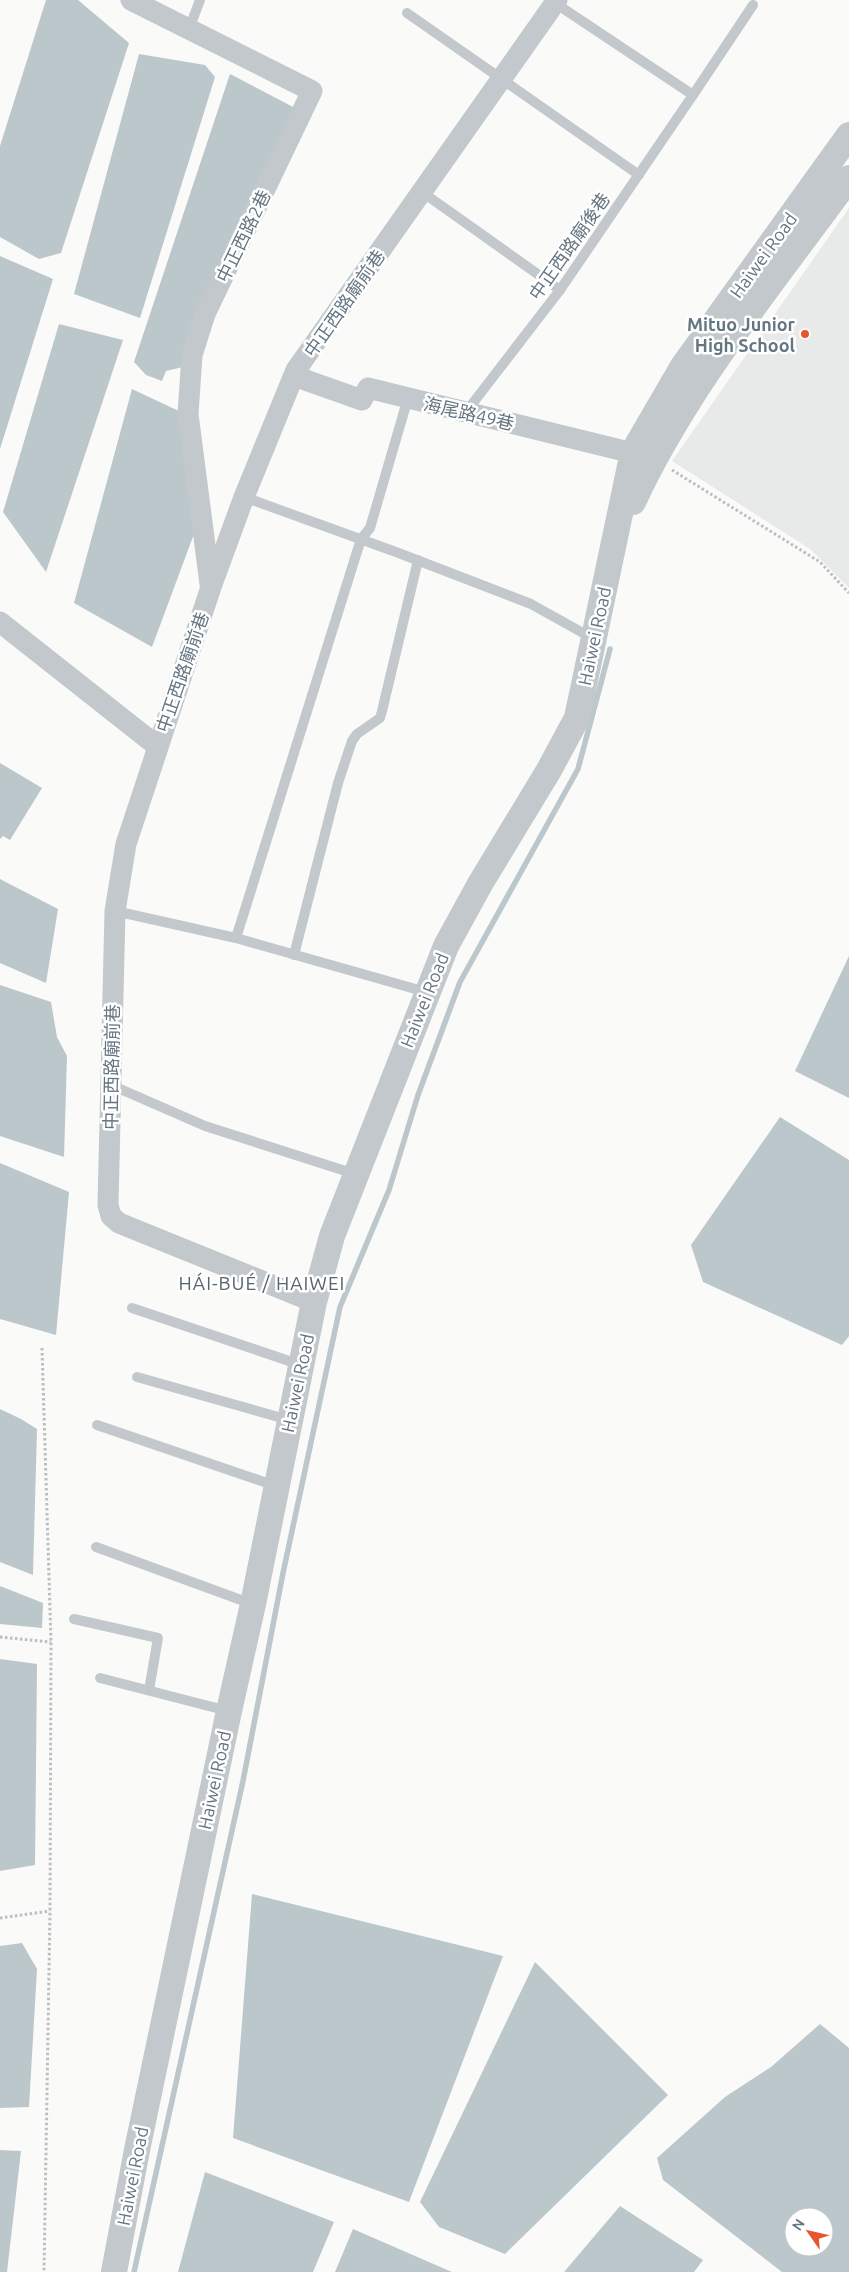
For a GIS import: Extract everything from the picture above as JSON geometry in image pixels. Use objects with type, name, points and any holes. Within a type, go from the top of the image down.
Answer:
[{"type":"street","name":"中正西路2巷","points":[[131,0],[312,91],[205,314],[192,355],[188,414],[210,587]]},
{"type":"street","name":"中正西路廟前巷","points":[[314,1302],[119,1223],[111,1216],[108,1205],[115,911],[126,844],[210,587],[244,497],[294,376],[556,1]]},
{"type":"street","name":"Haiwei Road","points":[[114,2272],[137,2150],[253,1604],[314,1302],[332,1236],[426,992],[446,946],[480,884],[578,718],[614,541],[643,455],[683,366],[849,135]]},
{"type":"street","name":"Haiwei Road","points":[[643,455],[699,384],[849,178]]},
{"type":"street","name":"海尾路49巷","points":[[294,376],[362,400],[368,388],[643,455]]},
{"type":"street","points":[[0,622],[157,746]]},
{"type":"lane","points":[[188,29],[200,0]]},
{"type":"lane","points":[[556,1],[693,95]]},
{"type":"lane","name":"中正西路廟後巷","points":[[466,412],[560,290],[753,5]]},
{"type":"lane","points":[[406,13],[639,175]]},
{"type":"lane","points":[[422,192],[560,290]]},
{"type":"lane","points":[[236,938],[361,539],[370,528],[408,398]]},
{"type":"lane","points":[[244,497],[418,560],[531,604],[593,639]]},
{"type":"lane","points":[[294,955],[338,783],[352,741],[357,734],[380,718],[418,560]]},
{"type":"lane","points":[[115,911],[236,938],[426,992]]},
{"type":"lane","points":[[111,1085],[205,1126],[355,1174]]},
{"type":"lane","points":[[132,1308],[302,1365]]},
{"type":"lane","points":[[137,1378],[290,1420]]},
{"type":"lane","points":[[97,1425],[276,1486]]},
{"type":"lane","points":[[96,1546],[253,1604]]},
{"type":"lane","points":[[74,1619],[158,1638],[149,1690]]},
{"type":"lane","points":[[100,1678],[229,1711]]},
{"type":"path","points":[[643,455],[820,562],[849,593]]},
{"type":"path","points":[[42,1348],[51,1642],[50,1911],[44,2272]]},
{"type":"path","points":[[0,1637],[51,1642]]},
{"type":"path","points":[[0,1918],[50,1911]]},
{"type":"shaded area","points":[[46,0],[78,0],[129,43],[61,253],[39,259],[0,237],[0,146]]},
{"type":"shaded area","points":[[139,54],[205,65],[215,77],[140,318],[74,294]]},
{"type":"shaded area","points":[[230,74],[293,107],[187,366],[166,371],[162,381],[146,375],[134,362]]},
{"type":"shaded area","name":"Mituo Junior High School","points":[[849,208],[849,588],[810,549],[672,461]]},
{"type":"shaded area","points":[[0,256],[53,279],[0,449]]},
{"type":"shaded area","points":[[59,324],[123,340],[46,572],[3,512]]},
{"type":"shaded area","points":[[132,389],[183,413],[201,515],[152,647],[74,603]]},
{"type":"shaded area","points":[[0,763],[42,788],[10,840],[3,836],[0,839]]},
{"type":"shaded area","points":[[0,879],[58,909],[46,983],[0,963]]},
{"type":"shaded area","points":[[849,956],[849,1098],[795,1071]]},
{"type":"shaded area","points":[[0,985],[51,1002],[57,1037],[67,1056],[64,1157],[0,1136]]},
{"type":"shaded area","points":[[780,1117],[849,1160],[849,1336],[842,1345],[703,1282],[691,1245]]},
{"type":"shaded area","points":[[0,1163],[69,1192],[56,1335],[0,1319]]},
{"type":"shaded area","points":[[0,1409],[37,1429],[33,1575],[0,1562]]},
{"type":"shaded area","points":[[0,1586],[43,1603],[42,1628],[0,1624]]},
{"type":"shaded area","points":[[0,1659],[37,1664],[35,1865],[0,1871]]},
{"type":"shaded area","points":[[252,1894],[503,1956],[409,2202],[233,2138]]},
{"type":"shaded area","points":[[22,1943],[37,1969],[29,2107],[0,2108],[0,1946]]},
{"type":"shaded area","points":[[535,1962],[668,2095],[505,2254],[439,2227],[420,2202]]},
{"type":"shaded area","points":[[820,2024],[849,2048],[849,2272],[782,2272],[663,2180],[657,2158],[725,2097],[771,2067]]},
{"type":"shaded area","points":[[0,2150],[21,2151],[7,2272],[0,2272]]},
{"type":"shaded area","points":[[205,2172],[334,2222],[313,2272],[178,2272]]},
{"type":"shaded area","points":[[620,2206],[703,2260],[694,2272],[564,2272]]},
{"type":"shaded area","points":[[353,2229],[452,2272],[335,2272]]},
{"type":"waterway","points":[[134,2272],[243,1781],[283,1573],[340,1307],[389,1190],[418,1095],[460,982],[578,769],[610,649]]},
{"type":"place","name":"Mituo Junior High School","points":[[805,334]]},
{"type":"district","name":"HÁI-BUÉ / HAIWEI","points":[[262,1283]]}]
